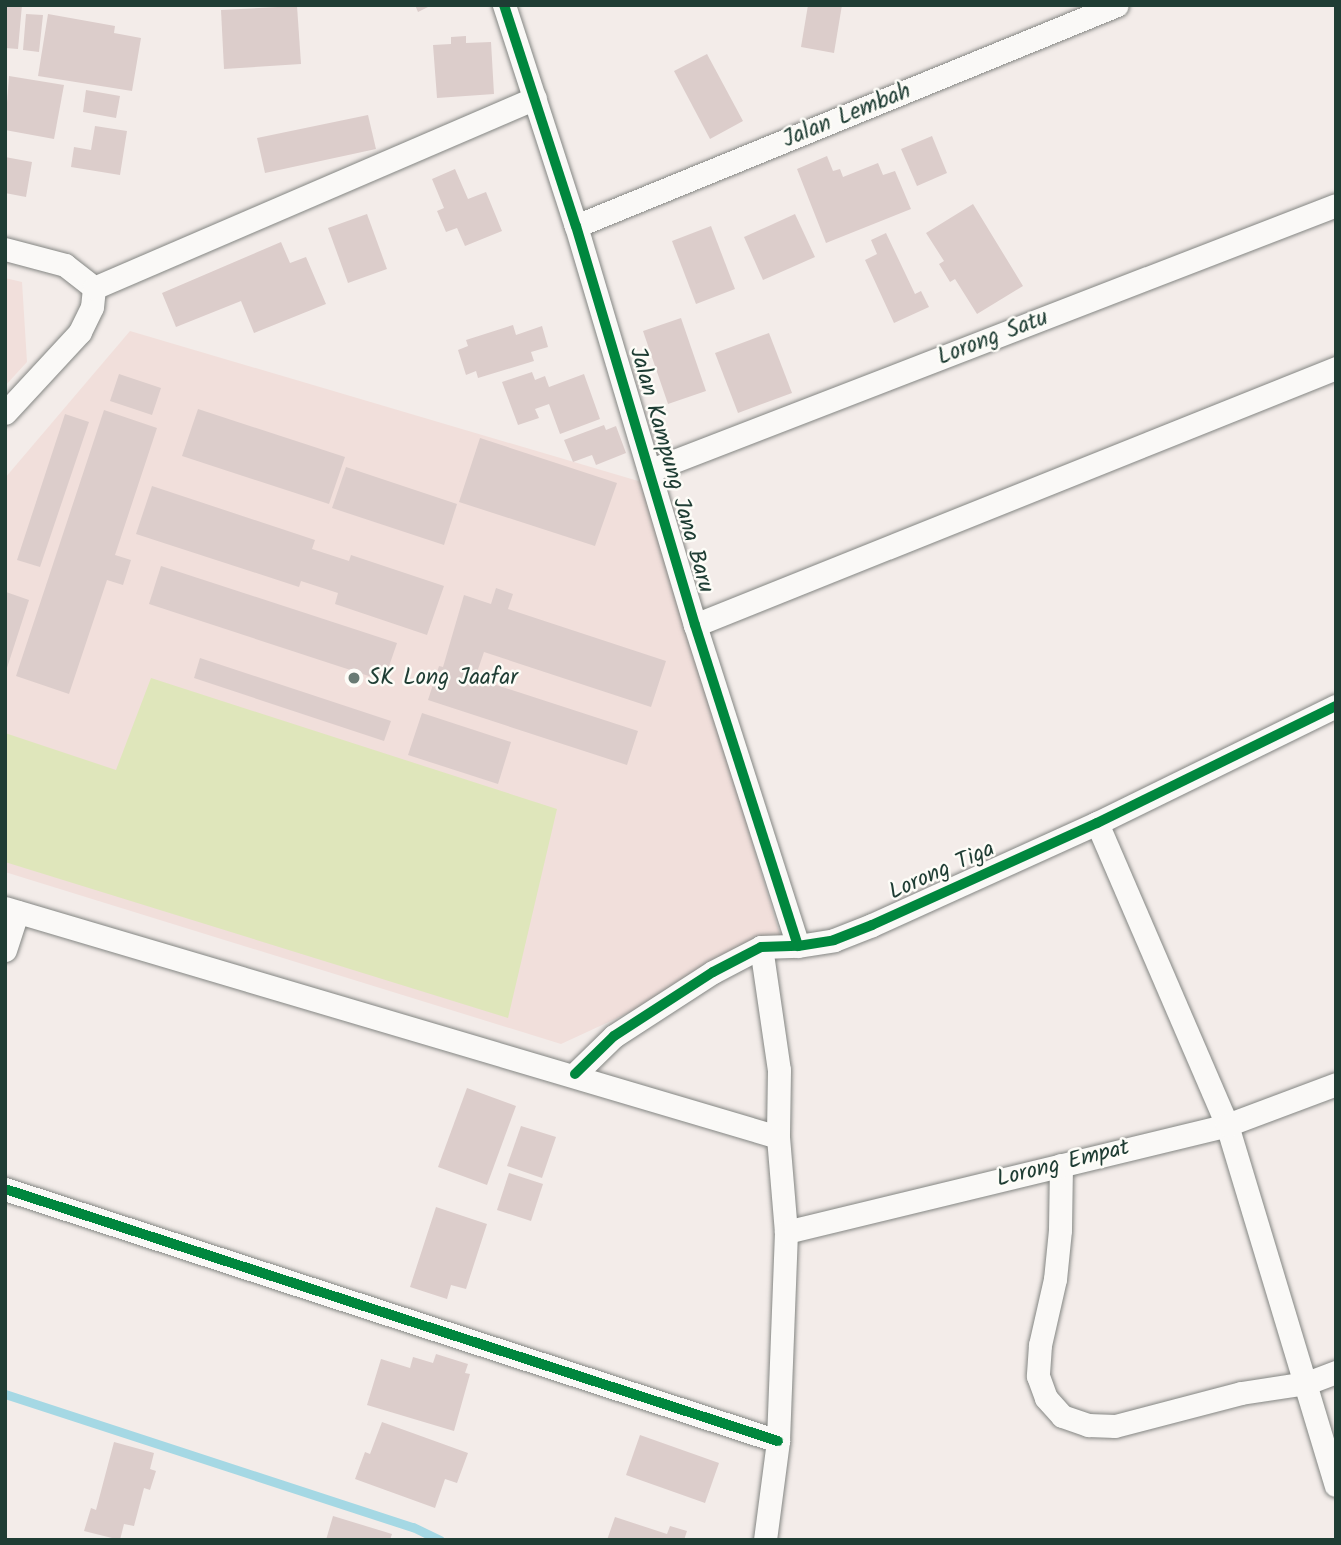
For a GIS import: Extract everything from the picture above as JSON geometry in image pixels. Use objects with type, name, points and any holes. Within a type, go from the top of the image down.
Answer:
[{"type":"street","name":"Jalan Kampung Jana Baru","points":[[504,5],[576,226],[651,470],[695,625],[798,946]]},
{"type":"street","name":"Jalan Lembah","points":[[576,226],[1117,5]]},
{"type":"street","points":[[94,288],[536,98]]},
{"type":"street","name":"Lorong Satu","points":[[651,470],[1336,205]]},
{"type":"street","points":[[5,249],[65,265],[94,288]]},
{"type":"street","points":[[5,413],[80,332],[92,307],[94,288]]},
{"type":"street","points":[[695,625],[1336,368]]},
{"type":"street","name":"Lorong Tiga","points":[[575,1074],[614,1036],[713,972],[761,947],[798,946],[834,940],[872,925],[1097,823],[1336,706]]},
{"type":"street","points":[[1097,823],[1227,1125],[1336,1485]]},
{"type":"street","points":[[5,950],[11,910],[575,1074],[778,1137]]},
{"type":"street","points":[[761,947],[779,1070],[778,1137],[786,1232],[778,1441],[765,1540]]},
{"type":"street","name":"Lorong Empat","points":[[786,1232],[1227,1125],[1336,1084]]},
{"type":"street","points":[[1060,1165],[1059,1242],[1047,1321],[1040,1345],[1038,1376],[1046,1398],[1062,1416],[1088,1425],[1115,1426],[1241,1393],[1307,1383],[1336,1373]]},
{"type":"street","points":[[5,1189],[778,1441]]},
{"type":"shaded area","points":[[5,278],[22,282],[27,362],[5,386]]},
{"type":"shaded area","name":"SK Long Jaafar","points":[[130,331],[645,483],[782,942],[561,1044],[5,872],[5,478]]},
{"type":"green space","points":[[151,678],[557,809],[508,1018],[5,862],[5,733],[116,770]]},
{"type":"building","points":[[5,5],[22,5],[18,49],[5,48]]},
{"type":"building","points":[[415,5],[432,5],[418,12]]},
{"type":"building","points":[[808,5],[842,5],[834,53],[801,47]]},
{"type":"building","points":[[297,6],[301,64],[224,69],[221,10]]},
{"type":"building","points":[[26,14],[43,15],[39,52],[23,50]]},
{"type":"building","points":[[48,14],[115,26],[114,33],[141,38],[132,91],[38,76]]},
{"type":"building","points":[[466,36],[466,43],[491,42],[494,94],[437,98],[433,45],[451,44],[451,37]]},
{"type":"building","points":[[707,54],[743,121],[710,139],[674,71]]},
{"type":"building","points":[[9,76],[64,85],[54,139],[5,130]]},
{"type":"building","points":[[86,90],[120,96],[116,118],[83,112]]},
{"type":"building","points":[[368,115],[376,149],[265,173],[257,138]]},
{"type":"building","points":[[95,126],[127,131],[120,175],[71,167],[74,147],[91,150]]},
{"type":"building","points":[[932,136],[947,173],[917,186],[901,149]]},
{"type":"building","points":[[827,156],[833,171],[840,169],[843,177],[878,163],[883,175],[895,171],[911,209],[826,243],[797,169]]},
{"type":"building","points":[[5,157],[32,162],[26,197],[5,193]]},
{"type":"building","points":[[455,169],[468,199],[486,192],[502,231],[465,246],[457,228],[446,232],[437,211],[444,208],[432,179]]},
{"type":"building","points":[[973,204],[1023,286],[977,314],[955,279],[950,282],[939,264],[944,261],[926,233]]},
{"type":"building","points":[[367,214],[387,269],[348,283],[328,228]]},
{"type":"building","points":[[795,214],[815,257],[763,280],[744,237]]},
{"type":"building","points":[[711,226],[735,289],[696,304],[672,241]]},
{"type":"building","points":[[886,233],[915,294],[921,291],[929,307],[894,323],[865,260],[877,254],[871,240]]},
{"type":"building","points":[[281,242],[290,263],[306,257],[326,304],[254,333],[241,301],[176,327],[162,293]]},
{"type":"building","points":[[681,318],[706,391],[668,404],[643,331]]},
{"type":"building","points":[[513,325],[516,335],[542,326],[548,347],[531,352],[534,361],[478,378],[476,371],[466,375],[458,350],[468,346],[466,340]]},
{"type":"building","points":[[769,333],[792,393],[738,413],[715,353]]},
{"type":"building","points":[[532,372],[535,380],[545,376],[549,387],[584,374],[600,419],[560,434],[549,404],[535,409],[539,418],[518,425],[502,382]]},
{"type":"building","points":[[119,374],[161,388],[152,415],[110,401]]},
{"type":"building","points":[[198,409],[345,457],[329,504],[182,456]]},
{"type":"building","points":[[104,410],[157,428],[115,555],[131,560],[123,585],[107,580],[69,694],[16,676]]},
{"type":"building","points":[[65,414],[89,422],[40,567],[17,560]]},
{"type":"building","points":[[604,425],[606,430],[616,426],[626,453],[596,465],[592,455],[573,462],[564,440]]},
{"type":"building","points":[[480,438],[617,483],[595,546],[459,502]]},
{"type":"building","points":[[346,467],[457,504],[444,545],[332,508]]},
{"type":"building","points":[[152,486],[315,540],[312,549],[349,561],[351,555],[444,586],[427,635],[335,604],[338,593],[301,581],[299,587],[136,534]]},
{"type":"building","points":[[161,566],[397,643],[384,681],[149,604]]},
{"type":"building","points":[[496,588],[513,594],[508,609],[666,661],[651,707],[484,652],[475,678],[638,731],[627,765],[428,700],[439,666],[443,667],[464,595],[491,604]]},
{"type":"building","points":[[6,592],[29,600],[6,671],[5,596]]},
{"type":"building","points":[[200,658],[391,721],[384,741],[194,678]]},
{"type":"building","points":[[422,713],[511,742],[498,784],[408,755]]},
{"type":"building","points":[[467,1088],[516,1106],[487,1185],[438,1167]]},
{"type":"building","points":[[521,1126],[556,1137],[542,1178],[507,1166]]},
{"type":"building","points":[[509,1173],[543,1184],[531,1221],[497,1210]]},
{"type":"building","points":[[436,1207],[487,1224],[466,1289],[451,1285],[447,1299],[410,1287]]},
{"type":"building","points":[[436,1354],[468,1364],[465,1373],[470,1374],[454,1431],[367,1405],[381,1359],[410,1368],[413,1357],[433,1363]]},
{"type":"building","points":[[382,1422],[468,1453],[457,1483],[445,1479],[435,1508],[355,1479],[365,1452],[370,1454]]},
{"type":"building","points":[[640,1435],[719,1463],[705,1503],[626,1475]]},
{"type":"building","points":[[114,1442],[154,1453],[150,1469],[156,1471],[150,1490],[144,1488],[134,1526],[124,1524],[120,1540],[84,1531],[91,1508],[96,1510]]},
{"type":"building","points":[[333,1516],[392,1534],[390,1540],[326,1540]]},
{"type":"building","points":[[615,1517],[667,1534],[670,1526],[687,1531],[684,1540],[607,1540]]},
{"type":"waterway","points":[[5,1394],[413,1527],[440,1540]]},
{"type":"cycle path","points":[[504,5],[576,226],[695,625],[798,946]]},
{"type":"cycle path","points":[[575,1074],[614,1036],[713,972],[761,947],[798,946],[834,940],[872,925],[1097,823],[1336,706]]},
{"type":"cycle path","points":[[5,1189],[778,1441]]},
{"type":"place","name":"SK Long Jaafar","points":[[354,678]]}]
